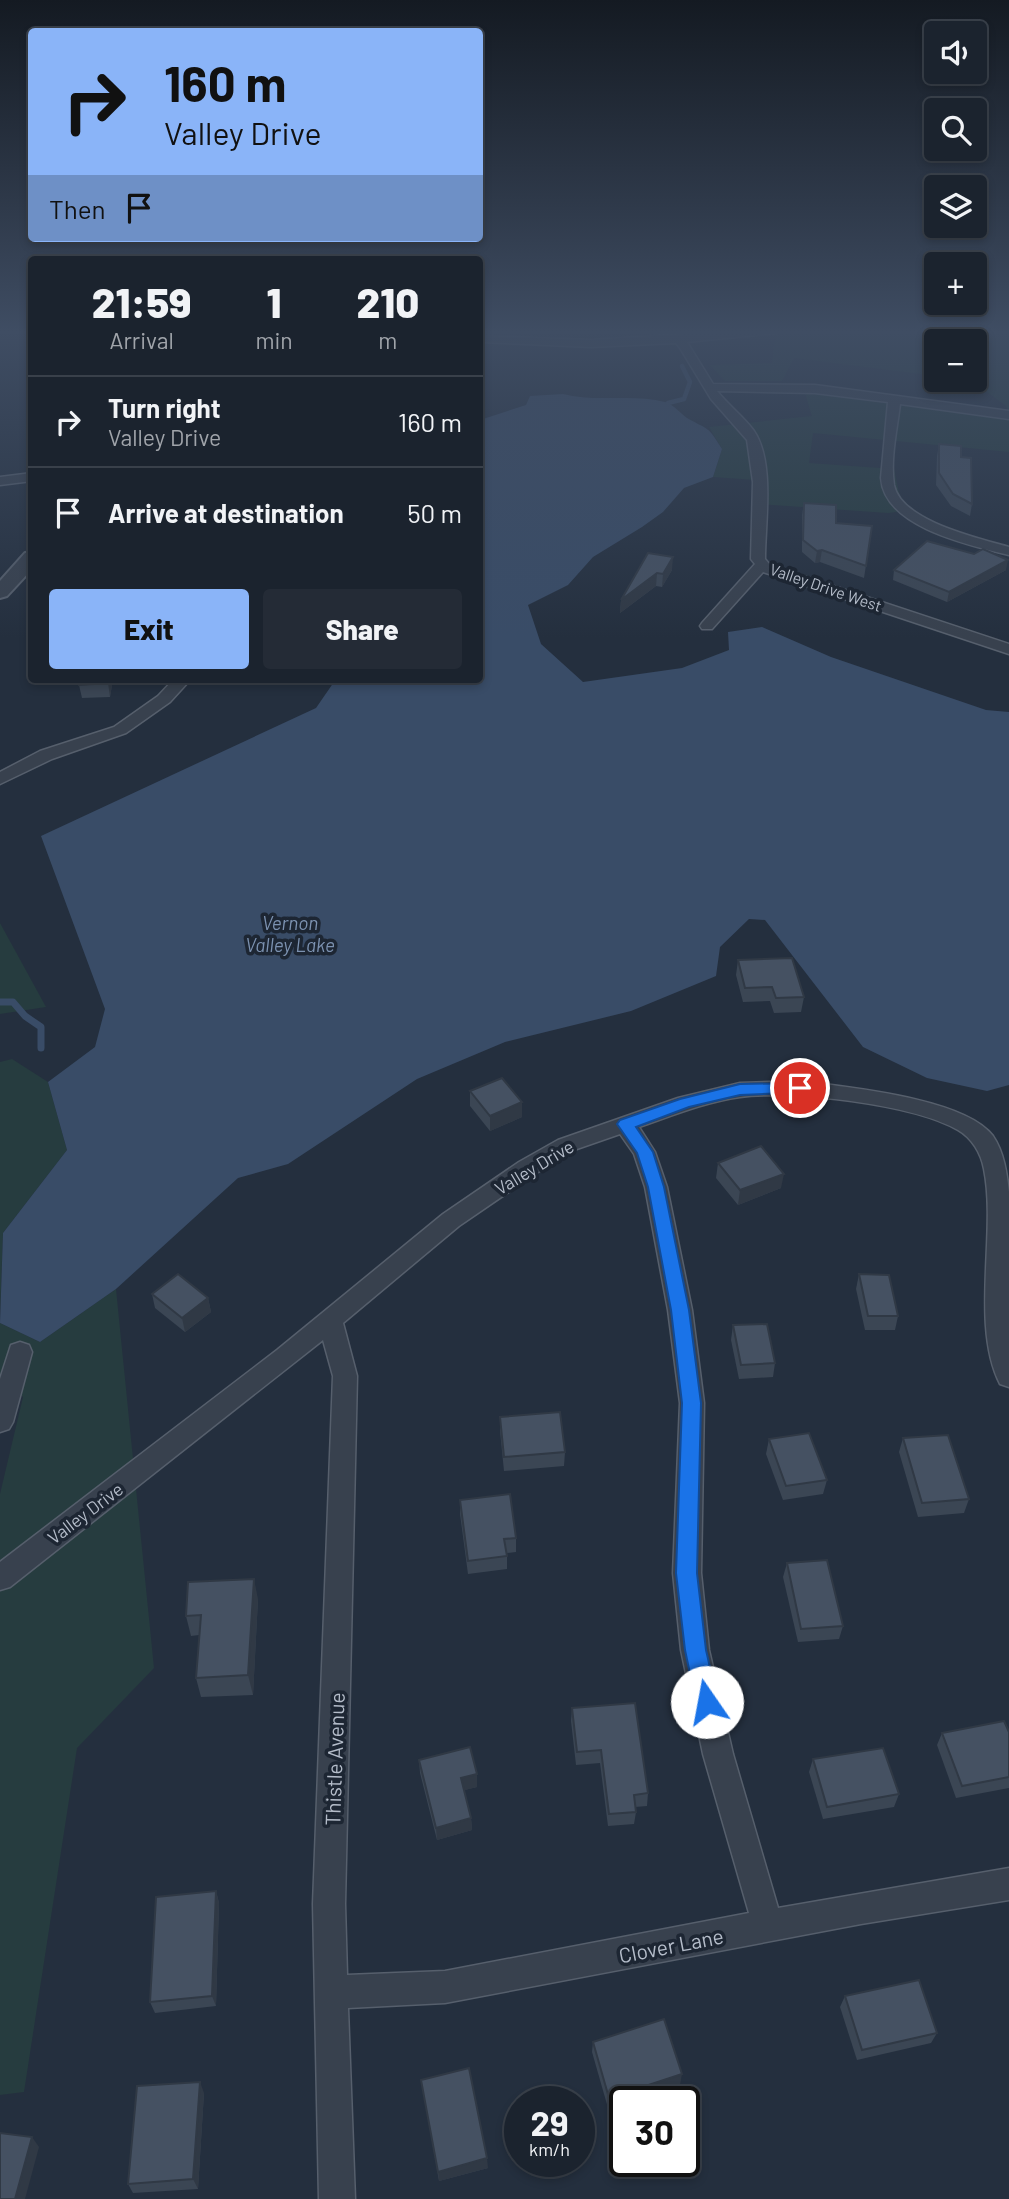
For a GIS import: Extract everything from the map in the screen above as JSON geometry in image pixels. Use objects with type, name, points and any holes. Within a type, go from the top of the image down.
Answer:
[{"type":"street","name":"Valley Drive West","points":[[746,433],[753,441],[759,481],[758,559],[765,568],[1009,649]]},
{"type":"street","points":[[892,433],[888,490],[899,507],[930,524],[1009,551]]},
{"type":"street","points":[[0,481],[28,478]]},
{"type":"street","points":[[0,592],[28,561]]},
{"type":"street","points":[[707,626],[762,564]]},
{"type":"street","points":[[0,779],[46,755],[120,730],[164,699],[179,683]]},
{"type":"street","name":"Valley Drive","points":[[0,1578],[233,1399],[451,1220],[527,1168],[566,1145],[685,1103],[740,1090],[800,1088],[880,1099],[928,1111],[966,1125],[984,1140],[995,1167],[999,1202],[997,1270],[1000,1334],[1009,1377]]},
{"type":"street","points":[[625,1124],[644,1152],[656,1187],[680,1310],[692,1403],[687,1573],[695,1650],[718,1754],[768,1926]]},
{"type":"street","name":"Thistle Avenue","points":[[330,1320],[345,1376],[330,1904],[337,2199]]},
{"type":"street","points":[[0,1422],[20,1352]]},
{"type":"street","name":"Clover Lane","points":[[331,1992],[445,1987],[1009,1884]]},
{"type":"green space","points":[[712,433],[1009,433],[1009,452],[813,433],[809,463],[894,469],[903,511],[888,513],[757,504],[755,480],[713,477],[722,449]]},
{"type":"green space","points":[[0,923],[46,1007],[0,1014]]},
{"type":"green space","points":[[12,1059],[48,1082],[67,1150],[3,1233],[0,1316],[0,1062]]},
{"type":"green space","points":[[116,1289],[154,1668],[77,1748],[24,2092],[0,2095],[0,1494],[23,1397],[0,1374],[0,1323],[40,1342]]},
{"type":"water","name":"Vernon Valley Lake","points":[[483,433],[711,433],[722,449],[713,477],[684,488],[663,512],[593,557],[568,585],[528,605],[541,644],[583,682],[682,668],[729,650],[728,632],[762,627],[831,657],[986,710],[1009,712],[1009,1085],[987,1091],[927,1078],[863,1047],[765,920],[749,919],[720,947],[716,976],[631,1011],[505,1042],[417,1079],[288,1164],[238,1178],[116,1289],[40,1342],[0,1323],[3,1233],[67,1150],[48,1082],[95,1047],[105,1009],[41,836],[316,708],[333,683],[483,683]]},
{"type":"building","points":[[939,444],[961,446],[961,457],[971,458],[972,504],[953,494],[939,473]]},
{"type":"building","points":[[804,503],[836,505],[836,523],[872,526],[866,566],[822,550],[817,551],[803,540]]},
{"type":"building","points":[[927,541],[974,554],[983,549],[1008,560],[949,592],[894,570]]},
{"type":"building","points":[[648,553],[673,557],[663,574],[657,573],[621,600]]},
{"type":"building","points":[[792,958],[804,997],[776,998],[772,987],[745,988],[738,960]]},
{"type":"building","points":[[502,1078],[522,1102],[490,1116],[470,1091]]},
{"type":"building","points":[[761,1146],[784,1174],[740,1190],[718,1163]]},
{"type":"building","points":[[178,1274],[208,1298],[182,1318],[152,1294]]},
{"type":"building","points":[[859,1274],[889,1275],[898,1316],[868,1316]]},
{"type":"building","points":[[767,1324],[775,1363],[741,1365],[733,1325]]},
{"type":"building","points":[[560,1412],[565,1452],[504,1457],[500,1417]]},
{"type":"building","points":[[809,1433],[827,1480],[786,1486],[769,1439]]},
{"type":"building","points":[[948,1435],[969,1499],[922,1503],[903,1438]]},
{"type":"building","points":[[510,1494],[516,1538],[504,1539],[507,1556],[468,1561],[460,1500]]},
{"type":"building","points":[[827,1560],[843,1626],[801,1629],[787,1563]]},
{"type":"building","points":[[254,1579],[248,1675],[196,1678],[201,1615],[186,1616],[188,1582]]},
{"type":"building","points":[[635,1703],[648,1793],[634,1795],[636,1812],[609,1814],[601,1750],[577,1752],[572,1708]]},
{"type":"building","points":[[1004,1721],[1009,1732],[1009,1777],[962,1786],[942,1733]]},
{"type":"building","points":[[470,1747],[477,1774],[461,1778],[471,1818],[436,1828],[419,1760]]},
{"type":"building","points":[[883,1748],[899,1794],[827,1807],[813,1759]]},
{"type":"building","points":[[216,1891],[212,1996],[150,2002],[156,1897]]},
{"type":"building","points":[[919,1980],[937,2033],[862,2050],[845,1996]]},
{"type":"building","points":[[664,2019],[682,2074],[646,2086],[609,2086],[609,2098],[593,2042]]},
{"type":"building","points":[[469,2068],[487,2158],[438,2172],[421,2080]]},
{"type":"building","points":[[200,2082],[193,2179],[128,2184],[137,2086]]},
{"type":"building","points":[[0,2133],[32,2137],[15,2199],[0,2199]]},
{"type":"waterway","points":[[0,1002],[13,1002],[25,1016],[41,1027],[41,1048]]},
{"type":"route","points":[[707,1702],[695,1650],[687,1573],[692,1403],[680,1310],[656,1187],[644,1152],[625,1124],[685,1103],[740,1090],[800,1088]]}]
